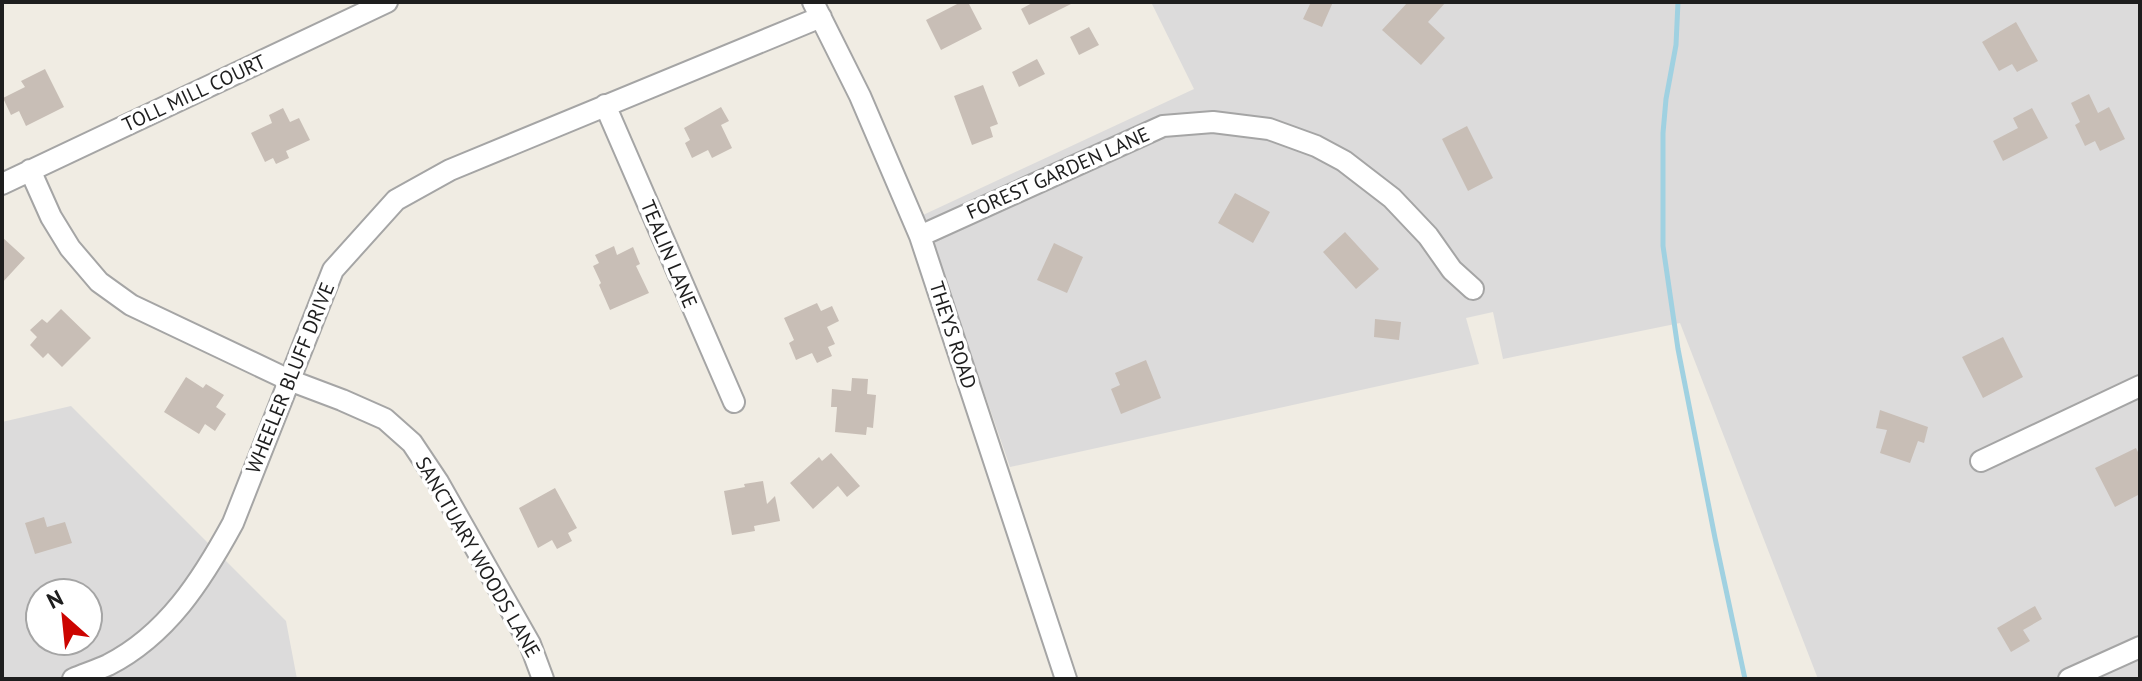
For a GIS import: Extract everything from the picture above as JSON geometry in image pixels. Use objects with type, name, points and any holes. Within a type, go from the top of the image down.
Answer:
[{"type":"street","name":"TOLL MILL COURT","points":[[2,184],[387,2]]},
{"type":"street","name":"WHEELER BLUFF DRIVE","points":[[73,679],[109,664],[154,634],[184,602],[212,562],[233,523],[333,270],[396,200],[450,170],[605,105],[817,9]]},
{"type":"street","name":"THEYS ROAD","points":[[817,9],[860,96],[920,236],[1066,679]]},
{"type":"street","name":"TEALIN LANE","points":[[605,105],[734,402]]},
{"type":"street","name":"FOREST GARDEN LANE","points":[[920,236],[1163,126],[1213,122],[1269,129],[1316,146],[1344,161],[1392,198],[1428,236],[1452,270],[1473,289]]},
{"type":"street","name":"SANCTUARY WOODS LANE","points":[[30,170],[51,217],[70,248],[99,282],[131,305],[289,380],[385,419],[412,443],[438,482],[530,644],[543,679]]},
{"type":"street","points":[[1981,461],[2140,386]]},
{"type":"street","points":[[2069,679],[2140,647]]},
{"type":"shaded area","points":[[1151,2],[2140,2],[2140,679],[1818,679],[1680,323],[1503,359],[1493,312],[1466,318],[1479,364],[1010,467],[923,215],[1194,89]]},
{"type":"shaded area","points":[[71,406],[286,621],[297,679],[2,679],[2,422]]},
{"type":"building","points":[[961,2],[968,2],[982,29],[941,50],[926,20]]},
{"type":"building","points":[[1034,2],[1075,2],[1029,25],[1021,9]]},
{"type":"building","points":[[1311,2],[1333,2],[1322,27],[1303,19]]},
{"type":"building","points":[[1408,2],[1446,2],[1428,22],[1445,38],[1421,65],[1382,30]]},
{"type":"building","points":[[2016,22],[2038,61],[2017,72],[2012,64],[1999,71],[1982,42]]},
{"type":"building","points":[[1089,27],[1099,45],[1079,55],[1070,37]]},
{"type":"building","points":[[1037,59],[1045,74],[1019,87],[1012,72]]},
{"type":"building","points":[[45,69],[64,107],[26,126],[19,111],[11,115],[3,98],[25,87],[21,81]]},
{"type":"building","points":[[983,85],[998,124],[990,127],[993,137],[972,145],[954,96]]},
{"type":"building","points":[[2089,94],[2098,113],[2109,107],[2125,139],[2100,151],[2095,141],[2085,146],[2075,125],[2080,122],[2071,103]]},
{"type":"building","points":[[721,107],[729,121],[721,125],[732,148],[712,158],[708,150],[692,158],[685,143],[690,140],[684,128]]},
{"type":"building","points":[[283,108],[290,122],[299,118],[310,140],[286,151],[289,158],[276,164],[273,158],[265,162],[251,133],[272,123],[269,115]]},
{"type":"building","points":[[2032,108],[2048,138],[2003,161],[1993,141],[2018,128],[2013,118]]},
{"type":"building","points":[[1467,126],[1493,178],[1468,191],[1442,139]]},
{"type":"building","points":[[1235,193],[1270,212],[1253,243],[1218,223]]},
{"type":"building","points":[[1345,232],[1379,269],[1356,289],[1323,252]]},
{"type":"building","points":[[2,237],[25,258],[2,283]]},
{"type":"building","points":[[1054,243],[1083,257],[1067,293],[1037,280]]},
{"type":"building","points":[[614,246],[617,255],[633,247],[640,264],[636,266],[649,293],[610,310],[593,266],[599,263],[595,255]]},
{"type":"building","points":[[817,303],[821,311],[832,306],[839,321],[827,327],[835,344],[828,347],[832,356],[817,363],[812,353],[796,360],[789,343],[794,340],[784,318]]},
{"type":"building","points":[[61,309],[91,338],[62,367],[48,353],[43,358],[30,345],[37,337],[30,330],[42,319],[47,323]]},
{"type":"building","points":[[1375,319],[1401,322],[1399,340],[1374,337]]},
{"type":"building","points":[[2003,337],[2023,377],[1983,398],[1962,357]]},
{"type":"building","points":[[1146,360],[1161,398],[1121,414],[1111,389],[1120,385],[1115,373]]},
{"type":"building","points":[[186,377],[203,388],[206,384],[224,395],[216,407],[226,414],[215,431],[205,424],[199,434],[164,412]]},
{"type":"building","points":[[852,378],[868,379],[867,394],[876,395],[873,428],[867,427],[866,435],[835,432],[837,407],[831,407],[832,389],[851,391]]},
{"type":"building","points":[[1880,410],[1928,427],[1924,443],[1918,441],[1910,463],[1880,453],[1887,430],[1876,428]]},
{"type":"building","points":[[2136,448],[2140,456],[2140,494],[2115,507],[2095,468]]},
{"type":"building","points":[[831,453],[860,486],[847,497],[838,486],[813,509],[790,483],[819,457],[822,461]]},
{"type":"building","points":[[763,481],[767,504],[775,496],[780,521],[754,526],[755,531],[732,535],[724,491]]},
{"type":"building","points":[[555,488],[577,528],[568,533],[572,541],[557,549],[552,540],[538,548],[519,508]]},
{"type":"building","points":[[44,517],[47,527],[65,522],[72,543],[35,554],[25,523]]},
{"type":"building","points":[[2035,606],[2042,619],[2023,630],[2030,641],[2011,652],[1997,628]]},
{"type":"waterway","points":[[1678,2],[1676,45],[1663,133],[1663,246],[1678,349],[1745,679]]}]
